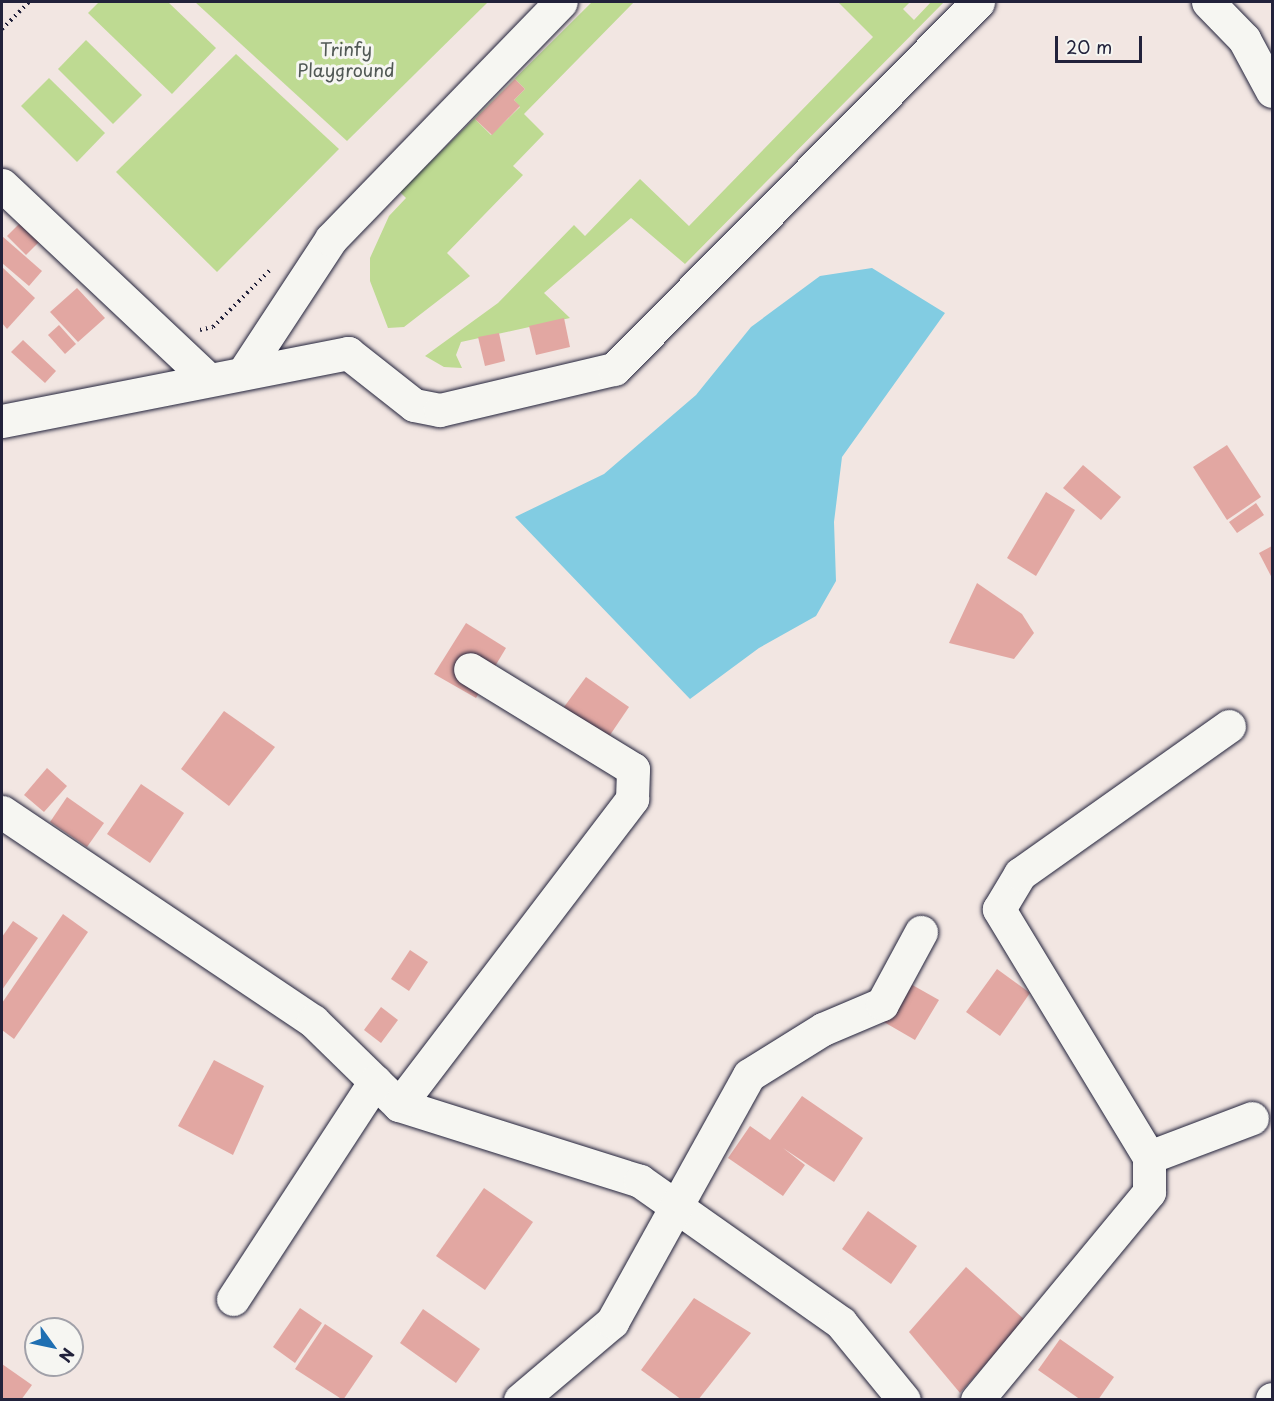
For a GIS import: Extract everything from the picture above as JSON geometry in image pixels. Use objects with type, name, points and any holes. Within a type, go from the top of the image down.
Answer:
[{"type":"street","points":[[243,373],[331,239],[561,2]]},
{"type":"street","points":[[2,421],[348,353],[414,405],[440,410],[614,369],[978,2]]},
{"type":"street","points":[[1208,2],[1244,39],[1272,91]]},
{"type":"street","points":[[2,185],[208,379]]},
{"type":"street","points":[[399,1105],[632,799],[633,769],[470,669]]},
{"type":"street","points":[[977,1400],[1149,1192],[1149,1157],[999,909],[1020,874],[1229,726]]},
{"type":"street","points":[[2,812],[313,1021],[399,1105],[640,1181],[841,1323],[904,1400]]},
{"type":"street","points":[[520,1400],[612,1322],[749,1075],[823,1029],[882,1004],[921,932]]},
{"type":"street","points":[[233,1299],[375,1081]]},
{"type":"street","points":[[1149,1157],[1252,1118]]},
{"type":"path","points":[[2,29],[29,2]]},
{"type":"green space","points":[[99,2],[168,2],[216,48],[172,94],[88,13]]},
{"type":"green space","name":"Trinfy Playground","points":[[195,2],[488,2],[347,141]]},
{"type":"green space","points":[[592,2],[634,2],[524,114],[544,134],[513,166],[523,175],[447,253],[470,276],[404,327],[388,328],[370,281],[370,258],[389,216],[406,198],[400,192]],"holes":[[[515,79],[525,89],[514,100],[520,107],[491,135],[475,119]]]},
{"type":"green space","points":[[838,2],[910,2],[903,9],[914,20],[931,2],[944,2],[685,264],[631,218],[544,293],[570,318],[461,342],[456,355],[462,368],[444,367],[425,356],[498,303],[574,225],[585,236],[640,179],[689,226],[873,37]]},
{"type":"green space","points":[[86,40],[142,95],[113,124],[58,69]]},
{"type":"green space","points":[[236,54],[339,149],[217,272],[116,172]]},
{"type":"green space","points":[[49,78],[105,133],[77,162],[21,106]]},
{"type":"water","points":[[872,268],[945,313],[842,457],[834,522],[836,581],[816,616],[759,648],[690,699],[515,517],[604,474],[696,395],[751,327],[820,276]]},
{"type":"building","points":[[515,79],[525,89],[514,100],[520,106],[492,135],[475,119]]},
{"type":"building","points":[[21,222],[40,241],[26,255],[7,236]]},
{"type":"building","points":[[2,236],[42,271],[29,286],[2,263]]},
{"type":"building","points":[[2,267],[35,298],[7,329],[2,323]]},
{"type":"building","points":[[77,288],[105,318],[78,342],[50,312]]},
{"type":"building","points":[[564,318],[570,347],[536,355],[529,326]]},
{"type":"building","points":[[59,325],[76,344],[65,354],[48,335]]},
{"type":"building","points":[[499,333],[505,361],[485,366],[478,337]]},
{"type":"building","points":[[23,340],[56,371],[45,383],[11,352]]},
{"type":"building","points":[[1227,445],[1261,497],[1227,520],[1193,467]]},
{"type":"building","points":[[1083,465],[1121,497],[1101,520],[1063,488]]},
{"type":"building","points":[[1046,492],[1075,510],[1036,576],[1007,558]]},
{"type":"building","points":[[1256,503],[1264,515],[1237,533],[1229,522]]},
{"type":"building","points":[[1272,546],[1272,578],[1259,553]]},
{"type":"building","points":[[977,583],[1022,614],[1034,633],[1014,659],[949,643]]},
{"type":"building","points":[[466,623],[506,648],[476,698],[434,674]]},
{"type":"building","points":[[586,677],[629,707],[608,738],[564,707]]},
{"type":"building","points":[[224,711],[275,747],[229,806],[181,769]]},
{"type":"building","points":[[47,768],[67,786],[44,812],[24,795]]},
{"type":"building","points":[[141,784],[184,813],[150,863],[107,834]]},
{"type":"building","points":[[67,797],[104,823],[87,847],[50,822]]},
{"type":"building","points":[[63,914],[88,932],[14,1039],[2,1030],[2,1003]]},
{"type":"building","points":[[13,921],[38,938],[2,990],[2,937]]},
{"type":"building","points":[[410,950],[428,962],[409,991],[391,979]]},
{"type":"building","points":[[997,969],[1030,993],[1000,1036],[966,1012]]},
{"type":"building","points":[[900,978],[939,1000],[915,1040],[877,1018]]},
{"type":"building","points":[[381,1007],[398,1020],[381,1043],[364,1030]]},
{"type":"building","points":[[214,1060],[264,1086],[233,1155],[178,1126]]},
{"type":"building","points":[[802,1096],[863,1138],[834,1182],[783,1148],[805,1165],[783,1196],[728,1158],[750,1126],[770,1140]]},
{"type":"building","points":[[484,1188],[533,1222],[485,1290],[436,1256]]},
{"type":"building","points":[[868,1211],[917,1246],[891,1284],[842,1249]]},
{"type":"building","points":[[966,1267],[1025,1320],[960,1393],[909,1332]]},
{"type":"building","points":[[694,1298],[751,1333],[698,1400],[682,1400],[641,1370]]},
{"type":"building","points":[[300,1308],[322,1323],[295,1363],[273,1347]]},
{"type":"building","points":[[423,1309],[480,1349],[456,1383],[400,1343]]},
{"type":"building","points":[[325,1324],[373,1356],[343,1400],[295,1369]]},
{"type":"building","points":[[1060,1339],[1114,1377],[1098,1400],[1081,1400],[1038,1370]]},
{"type":"building","points":[[2,1364],[32,1385],[21,1400],[2,1400]]}]
